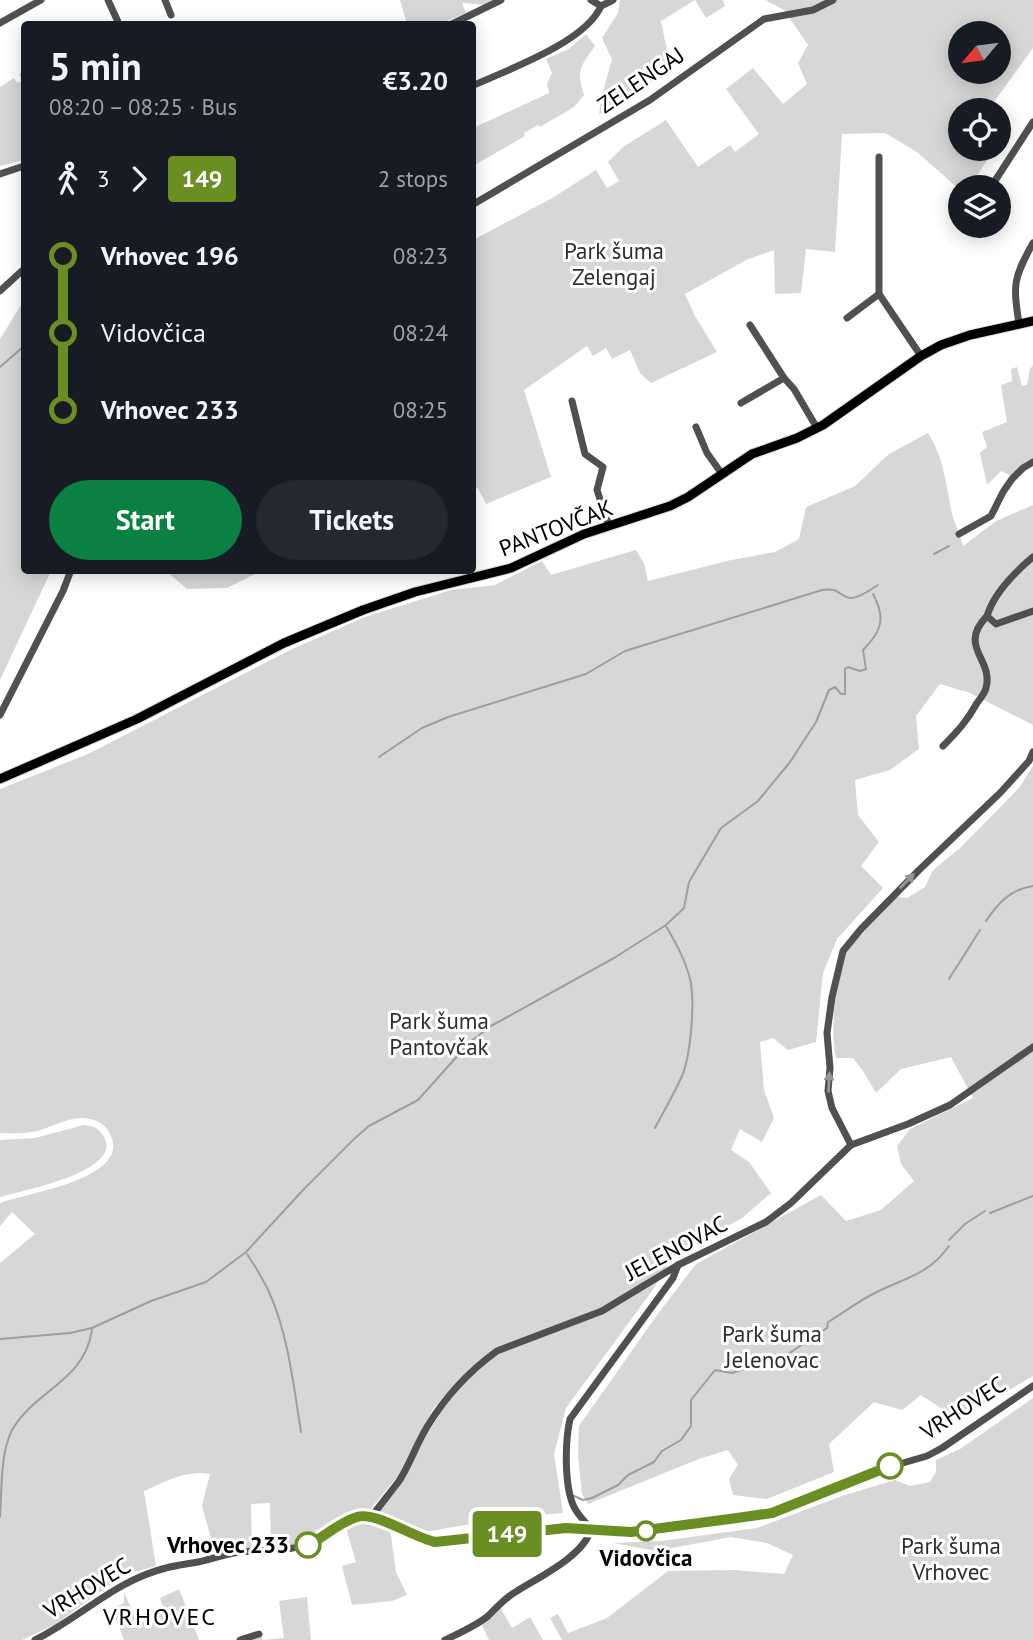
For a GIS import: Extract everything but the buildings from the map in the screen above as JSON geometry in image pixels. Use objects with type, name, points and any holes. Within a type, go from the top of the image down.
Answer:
[{"type":"main road","name":"PANTOVČAK","points":[[0,779],[137,719],[284,643],[338,620],[415,592],[511,568],[571,540],[670,506],[752,454],[817,428],[921,356],[959,338],[1033,321]]},
{"type":"street","points":[[0,23],[41,0]]},
{"type":"street","points":[[108,0],[118,21]]},
{"type":"street","points":[[165,0],[171,15]]},
{"type":"street","points":[[458,21],[501,0]]},
{"type":"street","points":[[591,0],[601,6]]},
{"type":"street","points":[[476,84],[564,43],[589,23],[601,6],[613,0]]},
{"type":"street","name":"ZELENGAJ","points":[[476,203],[650,100],[764,19],[813,10],[834,0]]},
{"type":"street","points":[[999,175],[1033,122]]},
{"type":"street","points":[[879,157],[879,294],[921,356]]},
{"type":"street","points":[[0,174],[21,167]]},
{"type":"street","points":[[1018,324],[1014,295],[1016,274],[1033,243]]},
{"type":"street","points":[[0,291],[21,273]]},
{"type":"street","points":[[847,318],[879,294]]},
{"type":"street","points":[[750,325],[817,428]]},
{"type":"street","points":[[741,403],[784,378]]},
{"type":"street","points":[[572,401],[585,454],[603,467],[597,490],[609,526]]},
{"type":"street","points":[[696,427],[707,453],[722,474]]},
{"type":"street","points":[[959,534],[991,516],[1012,479],[1033,462]]},
{"type":"street","points":[[943,746],[966,724],[986,688],[986,672],[974,645],[978,626],[1003,589],[1033,556]]},
{"type":"street","points":[[0,715],[58,603],[69,574]]},
{"type":"street","points":[[987,616],[996,624],[1033,611]]},
{"type":"street","points":[[851,1144],[832,1108],[828,1091],[830,1068],[827,1033],[843,951],[860,929],[1000,793],[1029,761],[1033,752]]},
{"type":"street","name":"JELENOVAC","points":[[372,1516],[398,1481],[442,1404],[457,1385],[486,1359],[497,1352],[602,1311],[678,1265],[766,1222],[791,1203],[851,1144],[908,1124],[950,1105],[1033,1047]]},
{"type":"street","points":[[445,1640],[486,1618],[516,1591],[541,1579],[574,1552],[589,1535],[590,1529],[575,1510],[568,1489],[567,1429],[570,1419],[673,1278],[678,1265]]},
{"type":"street","name":"VRHOVEC","points":[[35,1640],[66,1623],[116,1588],[140,1576],[239,1552],[294,1548],[325,1537],[353,1518],[372,1516],[418,1538],[435,1542],[566,1528],[631,1532],[772,1513],[873,1472],[934,1452],[1033,1386]]},
{"type":"street","points":[[240,1640],[259,1634]]},
{"type":"green space","points":[[400,0],[496,0],[487,5],[462,3],[466,13],[446,21],[406,21]]},
{"type":"green space","points":[[620,0],[695,0],[661,21],[671,70],[599,115],[612,59],[602,38],[618,13]]},
{"type":"green space","points":[[695,0],[723,0],[725,6],[706,18]]},
{"type":"green space","name":"Park šuma Zelengaj","points":[[765,0],[1033,0],[1033,48],[1012,77],[1012,21],[948,21],[948,84],[1007,84],[997,98],[948,98],[948,161],[986,161],[978,175],[948,175],[948,179],[917,152],[885,133],[842,134],[835,252],[806,249],[801,293],[775,294],[774,250],[746,260],[685,294],[717,352],[651,383],[640,373],[630,350],[612,359],[606,348],[593,356],[587,346],[524,390],[551,477],[486,504],[478,488],[476,489],[476,238],[554,197],[596,170],[607,188],[619,181],[608,162],[623,147],[666,120],[698,167],[730,145],[735,152],[759,134],[726,89],[753,68],[783,104],[807,84],[798,63],[808,45],[784,10]]},
{"type":"green space","points":[[586,34],[595,46],[581,69],[580,80],[584,95],[574,107],[524,133],[525,136],[476,164],[476,127],[549,93],[547,84],[552,73],[546,59],[569,49]]},
{"type":"green space","points":[[14,78],[17,83],[21,81],[21,161],[0,166],[0,87]]},
{"type":"green space","points":[[21,305],[21,574],[50,574],[0,680],[0,339]]},
{"type":"green space","points":[[1033,365],[1033,458],[1011,476],[1001,471],[987,485],[980,453],[987,447],[982,432],[1007,422],[1001,385],[1012,381],[1011,369],[1017,367],[1022,386],[1027,385]]},
{"type":"green space","name":"Park šuma Pantovčak","points":[[928,433],[941,462],[952,514],[963,546],[996,521],[1033,505],[1033,725],[970,693],[940,684],[916,716],[919,749],[890,770],[855,780],[858,815],[879,842],[861,866],[883,888],[837,939],[823,973],[816,1042],[788,1050],[773,1038],[760,1042],[764,1090],[774,1118],[762,1142],[740,1129],[731,1150],[749,1162],[771,1193],[742,1218],[673,1256],[652,1291],[566,1408],[554,1454],[563,1513],[505,1518],[425,1532],[385,1520],[378,1512],[453,1393],[494,1356],[584,1321],[579,1318],[496,1350],[452,1387],[433,1409],[397,1477],[369,1511],[335,1519],[292,1546],[271,1550],[270,1503],[251,1504],[252,1548],[236,1550],[235,1547],[234,1550],[215,1553],[202,1506],[210,1474],[193,1473],[176,1477],[144,1491],[156,1566],[123,1575],[56,1624],[22,1640],[0,1640],[0,1263],[35,1234],[12,1212],[0,1226],[0,1203],[76,1181],[108,1160],[113,1146],[105,1126],[84,1118],[71,1119],[32,1132],[0,1133],[0,789],[88,754],[290,650],[365,617],[451,590],[495,585],[542,561],[551,575],[636,550],[644,563],[648,581],[775,552],[799,539],[806,507],[855,486],[889,454]]},
{"type":"green space","points":[[170,574],[255,574],[227,588],[187,589]]},
{"type":"green space","name":"Park šuma Jelenovac","points":[[1033,766],[1033,1376],[954,1417],[921,1395],[902,1410],[874,1402],[829,1444],[834,1472],[767,1499],[733,1495],[729,1479],[738,1465],[728,1450],[588,1504],[582,1494],[578,1456],[579,1426],[696,1264],[821,1195],[846,1221],[881,1210],[914,1181],[901,1164],[897,1146],[910,1129],[973,1098],[951,1057],[901,1069],[876,1093],[853,1058],[836,1058],[834,1021],[841,960],[856,936],[896,896],[907,898],[925,887],[933,870],[960,848],[1019,788]]},
{"type":"green space","points":[[84,1125],[96,1128],[102,1134],[106,1147],[101,1159],[69,1177],[0,1197],[0,1140],[35,1138]]},
{"type":"green space","name":"Park šuma Vrhovec","points":[[1033,1398],[1033,1640],[562,1640],[550,1618],[558,1614],[568,1633],[607,1618],[668,1571],[734,1570],[784,1574],[793,1555],[767,1543],[731,1537],[656,1551],[613,1543],[661,1541],[757,1528],[842,1496],[895,1480],[910,1486],[930,1482],[936,1472],[936,1460],[960,1449]]},
{"type":"green space","points":[[368,1519],[390,1529],[396,1572],[407,1595],[392,1601],[352,1605],[342,1566],[356,1562],[346,1528],[357,1521]]},
{"type":"green space","points":[[179,1589],[199,1640],[124,1640],[112,1609],[124,1603],[124,1592],[138,1624],[165,1612],[160,1598]]},
{"type":"green space","points":[[307,1597],[311,1640],[262,1640],[284,1638],[279,1601]]},
{"type":"green space","points":[[500,1607],[512,1628],[530,1617],[543,1640],[489,1640],[482,1625]]},
{"type":"waterway","points":[[0,367],[21,349]]},
{"type":"waterway","name":"JELENOVAC","points":[[934,554],[949,546]]},
{"type":"waterway","points":[[379,757],[422,728],[448,717],[586,674],[625,651],[822,590],[832,590],[854,598],[878,585]]},
{"type":"waterway","points":[[0,1339],[70,1333],[92,1328],[151,1301],[206,1282],[246,1252],[304,1189],[369,1126],[418,1100],[470,1042],[491,1026],[614,958],[666,925],[684,908],[689,882],[721,828],[758,801],[790,762],[816,722],[829,690],[835,687],[841,694],[845,694],[845,669],[866,669],[863,650],[878,630],[881,617],[873,594]]},
{"type":"waterway","points":[[986,921],[1006,898],[1018,890],[1033,886]]},
{"type":"waterway","points":[[655,1128],[682,1076],[692,1026],[689,975],[666,926]]},
{"type":"waterway","points":[[949,979],[980,930]]},
{"type":"waterway","points":[[990,1213],[1033,1196]]},
{"type":"waterway","points":[[949,1240],[965,1224],[985,1211]]},
{"type":"waterway","points":[[574,1496],[583,1500],[592,1498],[618,1485],[628,1475],[654,1462],[662,1451],[681,1440],[691,1426],[691,1400],[715,1370],[732,1373],[788,1354],[827,1328],[828,1322],[860,1301],[923,1271],[949,1246]]},
{"type":"waterway","points":[[247,1254],[276,1308],[290,1361],[301,1432]]},
{"type":"waterway","points":[[0,1517],[3,1461],[12,1430],[22,1416],[80,1362],[92,1330]]},
{"type":"bus line","name":"149","points":[[308,1545],[362,1515],[372,1516],[418,1538],[435,1542],[566,1528],[631,1532],[716,1521],[772,1513],[890,1466]]},
{"type":"place","name":"Vidovčica","points":[[646,1531]]},
{"type":"place","name":"Vrhovec 233","points":[[308,1545]]},
{"type":"district","name":"VRHOVEC","points":[[160,1617]]}]
